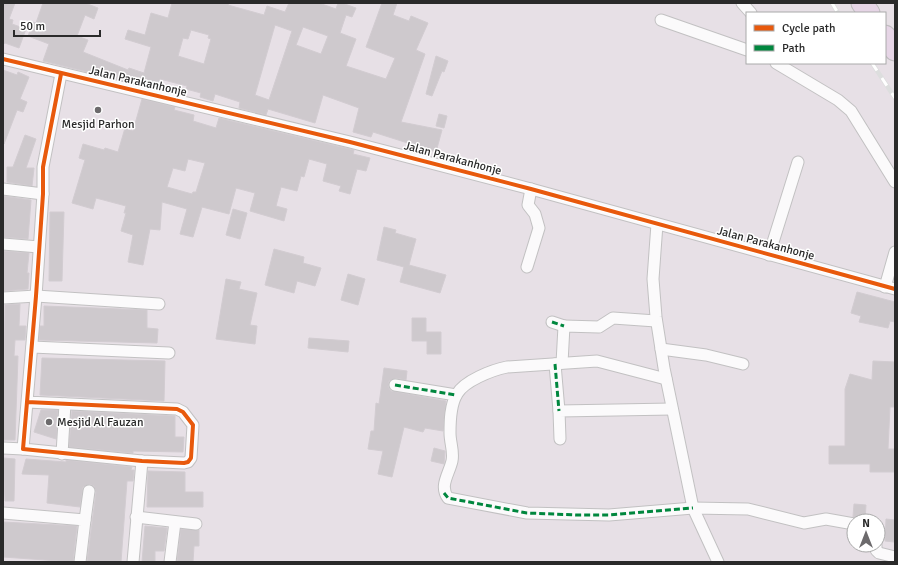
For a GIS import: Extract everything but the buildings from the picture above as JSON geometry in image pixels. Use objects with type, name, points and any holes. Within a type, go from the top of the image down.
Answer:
[{"type":"highway","points":[[862,3],[868,12]]},
{"type":"highway","points":[[886,37],[895,50]]},
{"type":"street","points":[[742,3],[750,12]]},
{"type":"street","points":[[661,20],[746,50]]},
{"type":"street","name":"Jalan Parakanhonje","points":[[3,59],[350,142],[531,189],[890,288]]},
{"type":"street","points":[[778,64],[838,100],[851,111],[895,182]]},
{"type":"street","points":[[23,449],[40,247],[43,167],[61,74]]},
{"type":"street","points":[[769,255],[798,162]]},
{"type":"street","points":[[3,189],[43,194]]},
{"type":"street","points":[[527,267],[539,228],[535,214],[528,205],[531,189]]},
{"type":"street","points":[[657,224],[653,279],[656,321],[666,379],[693,508],[718,562]]},
{"type":"street","points":[[3,244],[40,247]]},
{"type":"street","points":[[890,288],[895,252]]},
{"type":"street","points":[[3,298],[36,296],[159,304]]},
{"type":"street","points":[[552,322],[564,326],[599,327],[613,318],[656,321]]},
{"type":"street","points":[[560,439],[559,363],[564,326]]},
{"type":"street","points":[[32,347],[169,353]]},
{"type":"street","points":[[661,349],[706,355],[743,364]]},
{"type":"street","points":[[666,379],[597,361],[496,369],[462,388],[456,395],[451,411],[450,434],[453,446],[452,460],[444,487],[444,493],[448,498],[527,513],[609,515],[693,508],[748,509],[804,523],[826,519],[846,523]]},
{"type":"street","points":[[395,385],[456,395]]},
{"type":"street","points":[[3,448],[142,461],[184,463],[190,461],[193,425],[183,412],[166,408],[27,402]]},
{"type":"street","points":[[62,454],[65,404]]},
{"type":"street","points":[[559,410],[672,409]]},
{"type":"street","points":[[133,562],[142,461]]},
{"type":"street","points":[[80,562],[89,491]]},
{"type":"street","points":[[3,513],[85,520]]},
{"type":"street","points":[[136,517],[196,524]]},
{"type":"street","points":[[170,562],[175,522]]},
{"type":"street","points":[[879,553],[895,557]]},
{"type":"railway","points":[[832,3],[837,12]]},
{"type":"railway","points":[[873,64],[895,98]]},
{"type":"marked path","points":[[552,322],[564,326]]},
{"type":"marked path","points":[[555,364],[559,411]]},
{"type":"marked path","points":[[395,385],[456,395]]},
{"type":"marked path","points":[[444,493],[448,498],[527,513],[609,515],[693,508]]},
{"type":"cycle path","points":[[3,59],[350,142],[531,189],[895,289]]},
{"type":"cycle path","points":[[27,402],[177,409],[183,412],[193,425],[191,458],[188,462],[184,463],[142,461],[23,449],[36,296],[43,194],[43,167],[61,74]]},
{"type":"place","name":"Mesjid Parhon","points":[[98,110]]},
{"type":"place","name":"Mesjid Al Fauzan","points":[[49,422]]}]
